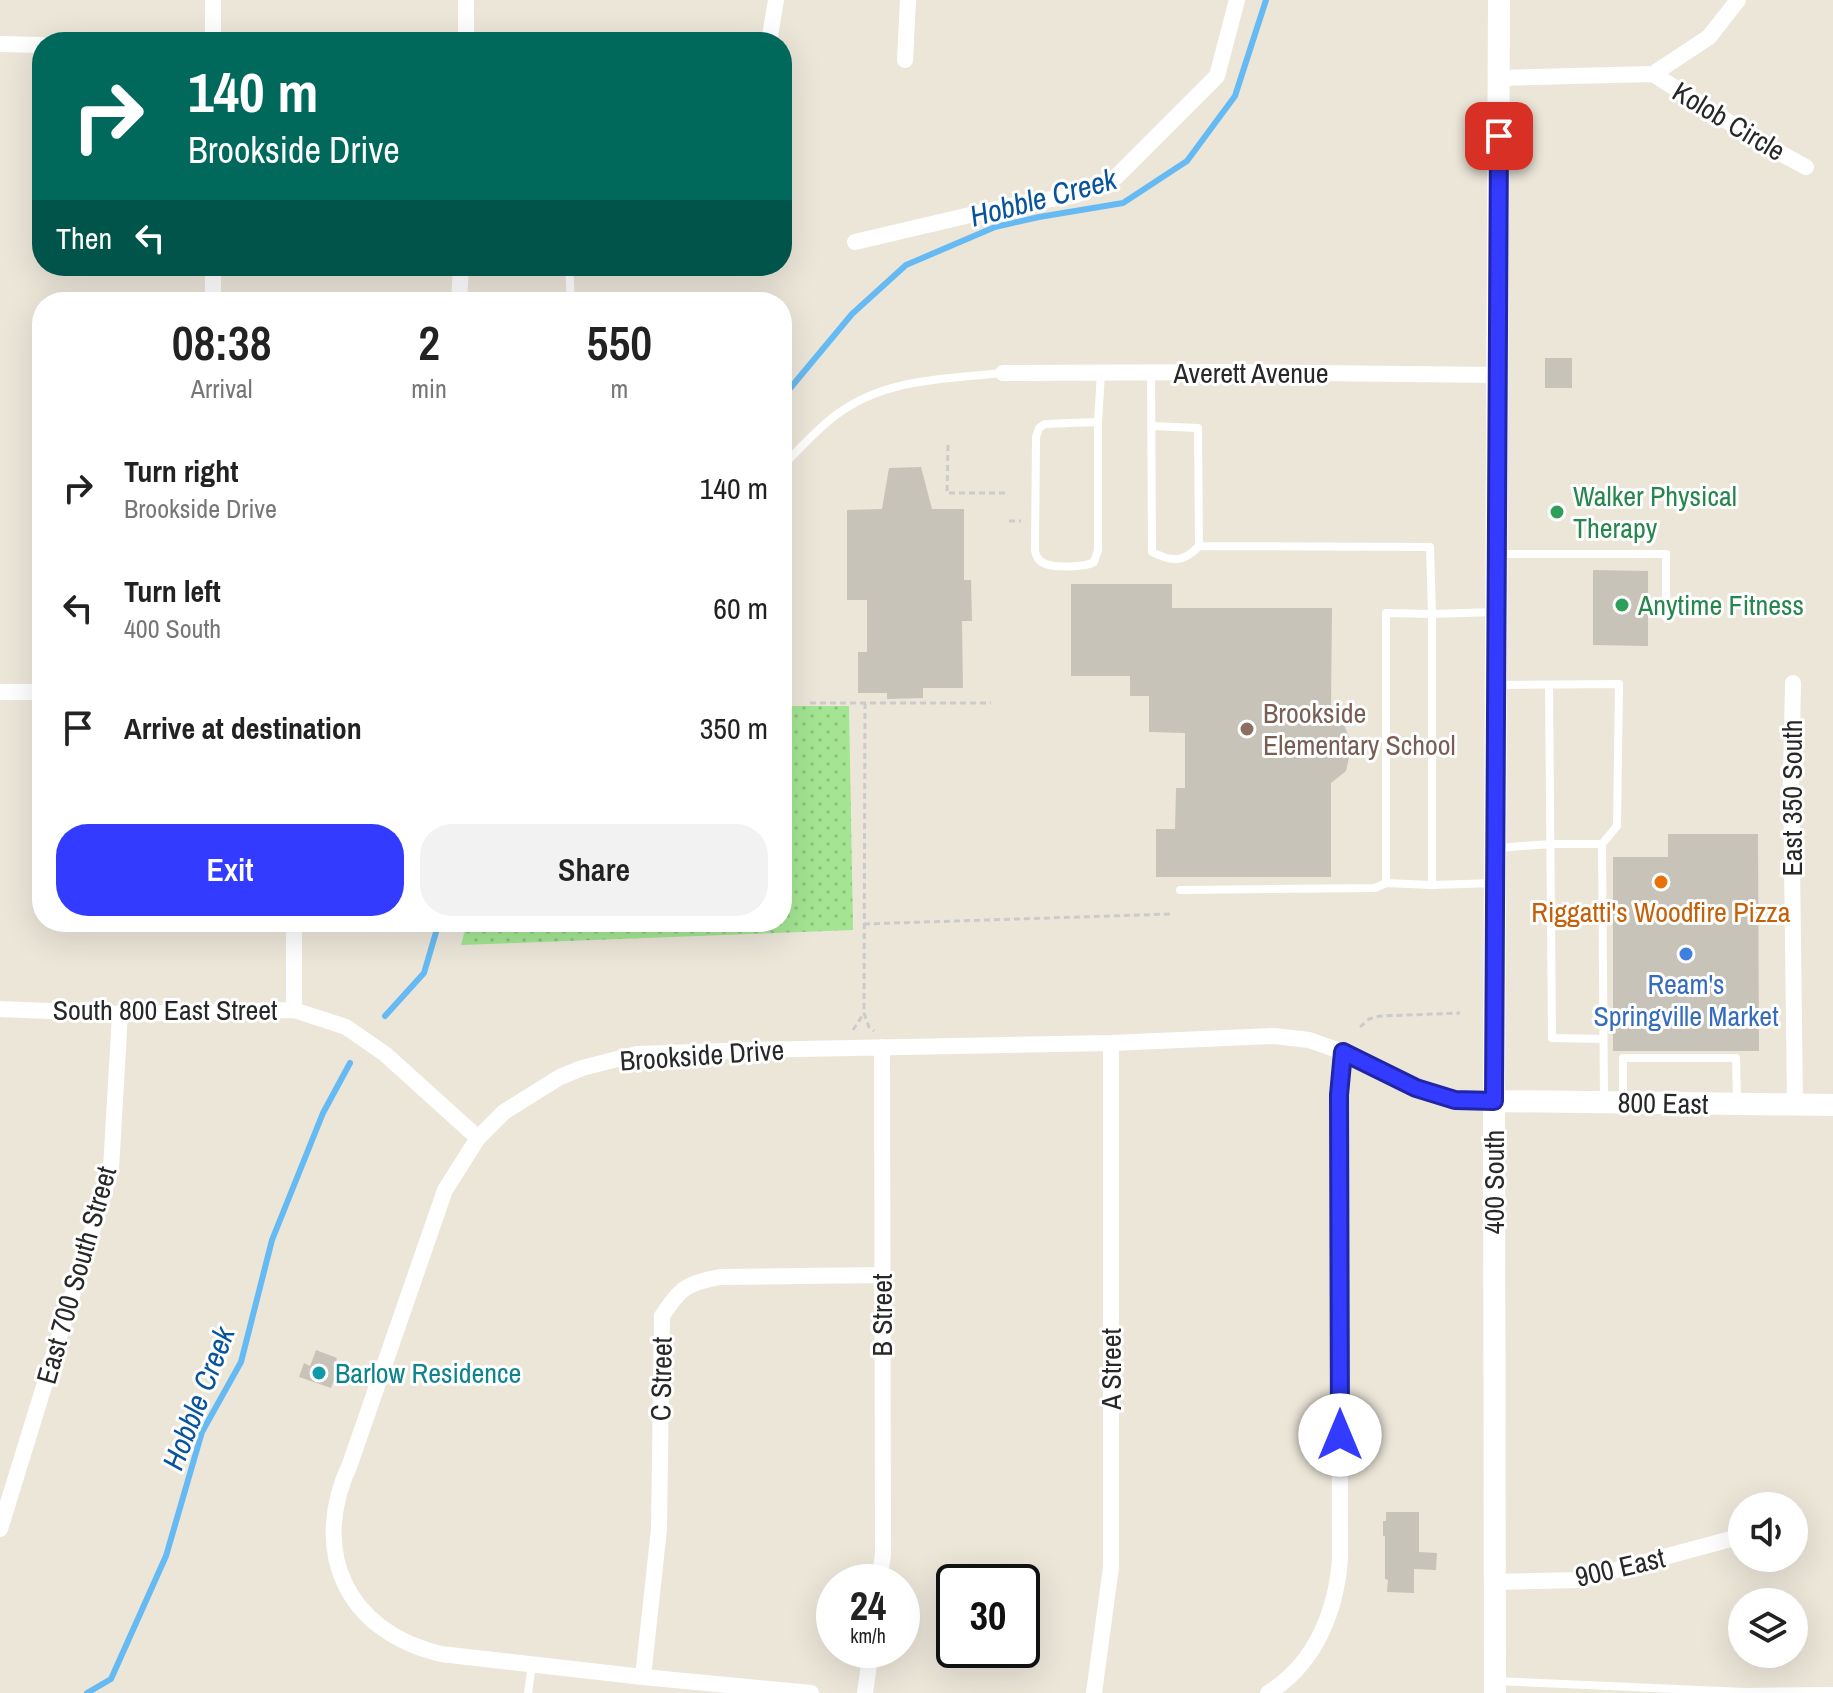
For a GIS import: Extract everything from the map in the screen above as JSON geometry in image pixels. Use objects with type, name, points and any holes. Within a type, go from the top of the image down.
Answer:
[{"type":"main road","name":"400 South","points":[[1495,1687],[1499,0]]},
{"type":"main road","name":"800 East","points":[[1494,1101],[1833,1105]]},
{"type":"street","points":[[213,0],[213,32]]},
{"type":"street","points":[[466,0],[466,32]]},
{"type":"street","points":[[771,32],[776,0]]},
{"type":"street","points":[[905,60],[908,0]]},
{"type":"street","points":[[855,242],[1004,207],[1076,195],[1116,177],[1217,76],[1237,0]]},
{"type":"street","points":[[1499,78],[1653,74],[1709,37],[1738,0]]},
{"type":"street","points":[[0,44],[32,45]]},
{"type":"street","name":"Kolob Circle","points":[[1653,74],[1760,142],[1806,167]]},
{"type":"street","name":"Averett Avenue","points":[[1003,373],[1498,375]]},
{"type":"street","name":"East 350 South","points":[[1793,683],[1791,779],[1795,1105]]},
{"type":"street","points":[[0,692],[32,692]]},
{"type":"street","points":[[294,932],[294,1010]]},
{"type":"street","name":"South 800 East Street","points":[[0,1009],[120,1014],[294,1010],[346,1027],[385,1054],[478,1138]]},
{"type":"street","name":"East 700 South Street","points":[[0,1529],[111,1169],[120,1014]]},
{"type":"street","name":"Brookside Drive","points":[[811,1693],[441,1654],[408,1644],[392,1635],[365,1613],[354,1599],[339,1567],[332,1532],[339,1489],[445,1190],[478,1138],[504,1112],[571,1072],[637,1054],[1274,1036],[1309,1040],[1343,1052],[1416,1088],[1455,1100],[1494,1101]]},
{"type":"street","name":"A Street","points":[[1094,1693],[1111,1567],[1111,1043]]},
{"type":"street","name":"B Street","points":[[882,1047],[882,1564]]},
{"type":"street","points":[[1268,1693],[1284,1684],[1308,1656],[1321,1634],[1338,1588],[1339,1095],[1343,1052]]},
{"type":"street","name":"C Street","points":[[643,1677],[659,1529],[662,1316],[675,1295],[696,1282],[720,1277],[882,1275]]},
{"type":"street","name":"900 East","points":[[1496,1582],[1579,1580],[1728,1540]]},
{"type":"street","points":[[865,1693],[868,1668]]},
{"type":"lane","points":[[1151,372],[1152,552],[1178,560],[1190,555],[1199,546],[1430,547],[1432,885]]},
{"type":"lane","points":[[792,457],[836,414],[883,390],[909,382],[1003,373]]},
{"type":"lane","points":[[1098,422],[1045,424],[1039,428],[1036,437],[1035,551],[1039,560],[1046,565],[1087,566],[1094,562],[1098,550],[1101,373]]},
{"type":"lane","points":[[1151,426],[1198,428],[1199,546]]},
{"type":"lane","points":[[1497,554],[1666,554],[1666,617]]},
{"type":"lane","points":[[1386,883],[1386,613],[1497,612]]},
{"type":"lane","points":[[1497,685],[1619,684],[1617,826],[1602,844],[1603,1039],[1613,1102]]},
{"type":"lane","points":[[1549,685],[1552,1038],[1603,1039]]},
{"type":"lane","points":[[1495,848],[1602,844]]},
{"type":"lane","points":[[1180,890],[1375,888],[1386,883],[1495,883]]},
{"type":"lane","points":[[1613,1102],[1623,1058],[1736,1058],[1737,1104]]},
{"type":"lane","points":[[528,1693],[532,1664]]},
{"type":"lane","points":[[1495,1687],[1833,1691]]},
{"type":"path","points":[[948,445],[947,493],[1009,493]]},
{"type":"path","points":[[810,703],[991,703]]},
{"type":"path","points":[[865,703],[864,1013],[869,1027],[874,1031]]},
{"type":"path","points":[[864,924],[1171,914]]},
{"type":"path","points":[[852,1032],[864,1013]]},
{"type":"path","points":[[1360,1027],[1369,1019],[1380,1016],[1460,1013]]},
{"type":"green space","points":[[792,706],[849,706],[853,930],[461,945],[464,932],[792,932]]},
{"type":"building","points":[[1545,358],[1572,358],[1572,388],[1545,388]]},
{"type":"building","points":[[921,467],[932,509],[964,509],[964,580],[971,580],[972,621],[962,621],[963,688],[923,688],[923,698],[887,699],[887,693],[858,693],[858,652],[867,652],[867,600],[847,600],[847,510],[882,509],[889,468]]},
{"type":"building","points":[[1593,570],[1648,571],[1648,646],[1593,645]]},
{"type":"building","name":"Brookside Elementary School","points":[[1071,584],[1172,584],[1172,608],[1332,608],[1331,709],[1344,725],[1352,744],[1346,771],[1331,783],[1331,877],[1156,877],[1156,829],[1175,829],[1176,788],[1185,788],[1185,733],[1149,732],[1149,696],[1130,696],[1130,676],[1071,676]]},
{"type":"building","name":"Ream's Springville Market","points":[[1668,834],[1758,834],[1759,1051],[1613,1051],[1613,857],[1668,857]]},
{"type":"building","name":"Barlow Residence","points":[[316,1350],[337,1358],[334,1368],[338,1369],[331,1388],[299,1377],[304,1363],[310,1366]]},
{"type":"building","points":[[1386,1512],[1419,1512],[1419,1552],[1437,1553],[1436,1570],[1414,1569],[1414,1593],[1387,1592],[1383,1536]]},
{"type":"waterway","name":"Hobble Creek","points":[[792,386],[852,314],[906,265],[995,227],[1123,203],[1187,161],[1235,96],[1266,0]]},
{"type":"waterway","name":"Hobble Creek","points":[[385,1016],[424,973],[436,932]]},
{"type":"waterway","name":"Hobble Creek","points":[[87,1693],[111,1679],[166,1556],[202,1432],[241,1362],[272,1240],[323,1113],[350,1063]]},
{"type":"place","name":"Walker Physical Therapy","points":[[1557,512]]},
{"type":"place","name":"Anytime Fitness","points":[[1622,605]]},
{"type":"place","name":"Brookside Elementary School","points":[[1247,729]]},
{"type":"place","name":"Riggatti's Woodfire Pizza","points":[[1661,882]]},
{"type":"place","name":"Ream's Springville Market","points":[[1686,954]]},
{"type":"place","name":"Barlow Residence","points":[[319,1373]]},
{"type":"route","points":[[1340,1435],[1339,1095],[1343,1052],[1416,1088],[1455,1100],[1494,1101],[1499,136]]}]
